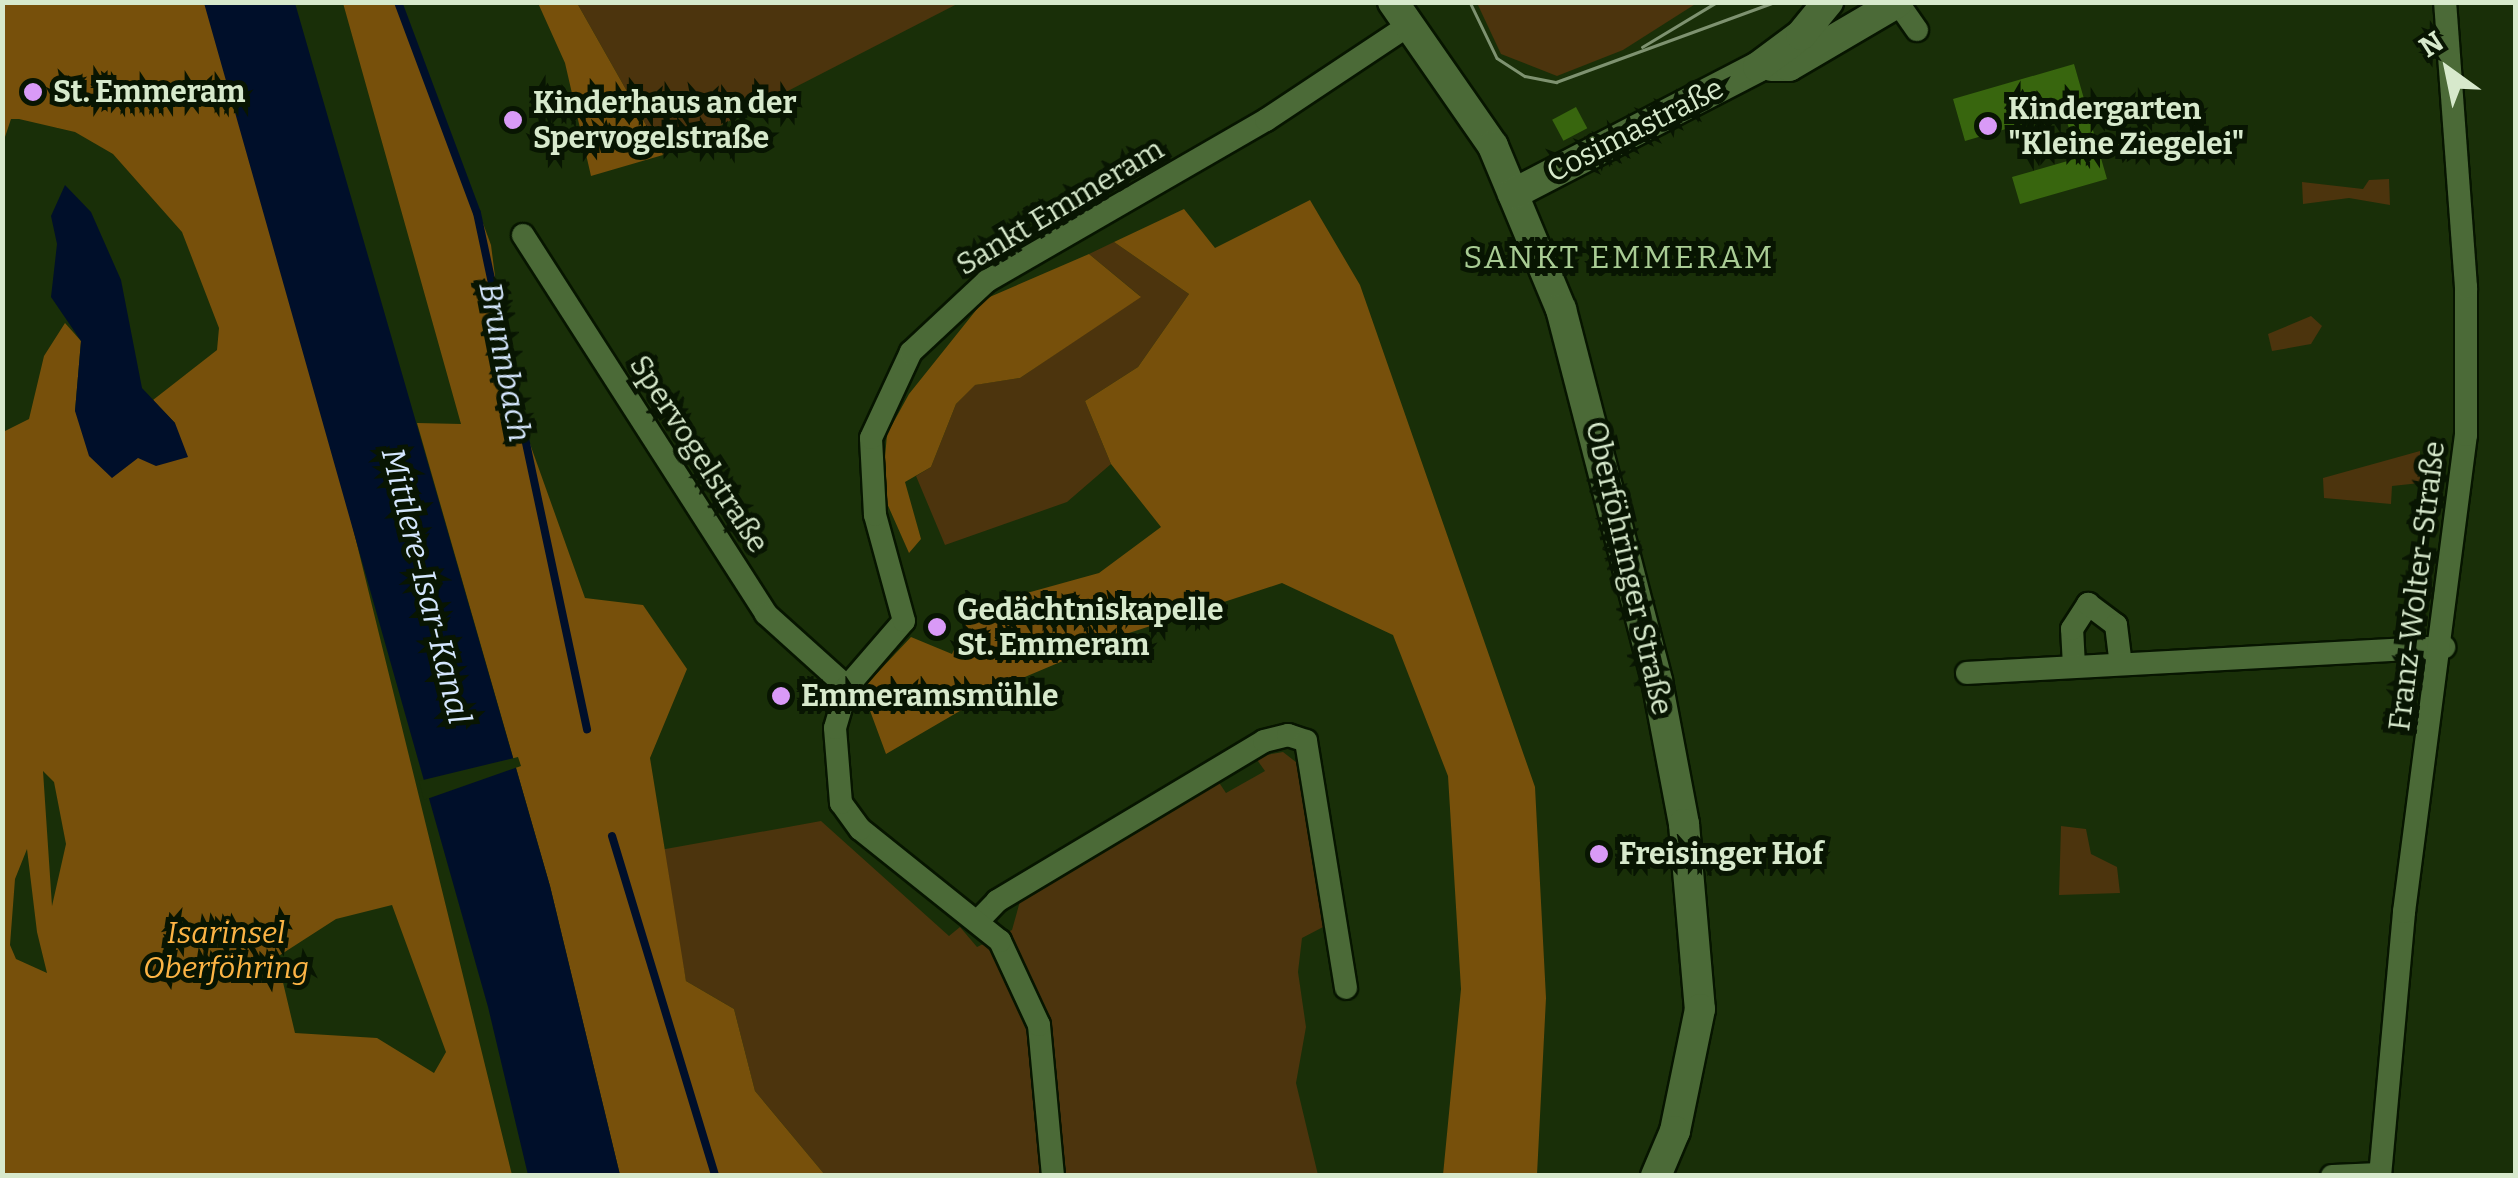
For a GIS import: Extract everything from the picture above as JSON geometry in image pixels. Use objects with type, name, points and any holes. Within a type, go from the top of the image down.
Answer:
[{"type":"main road","name":"Cosimastraße","points":[[1513,194],[1758,67],[1801,36],[1828,2]]},
{"type":"main road","name":"Cosimastraße","points":[[1758,67],[1790,66],[1885,5]]},
{"type":"main road","name":"Oberföhringer Straße","points":[[1401,14],[1493,146],[1581,368],[1684,824],[1700,1009],[1675,1131],[1656,1176]]},
{"type":"street","name":"Franz-Wolter-Straße","points":[[2380,1175],[2414,831],[2461,520],[2468,326],[2445,2]]},
{"type":"street","name":"Cosimastraße","points":[[1885,5],[1917,30]]},
{"type":"street","name":"Sankt Emmeram","points":[[1053,1176],[1038,1026],[1000,941],[860,829],[841,803],[835,728],[847,687],[904,621],[869,480],[885,396],[946,314],[1039,249],[1266,120],[1401,14]]},
{"type":"street","name":"Spervogelstraße","points":[[523,235],[766,614],[847,687]]},
{"type":"street","points":[[2074,666],[2072,630],[2088,604],[2116,625],[2121,664]]},
{"type":"street","points":[[1967,673],[2444,647]]},
{"type":"street","points":[[978,921],[996,901],[1264,741],[1288,734],[1306,741],[1346,988]]},
{"type":"street","points":[[2332,1176],[2380,1175]]},
{"type":"shaded area","points":[[1477,2],[1697,3],[1623,50],[1557,76],[1501,54]]},
{"type":"shaded area","points":[[577,3],[959,3],[663,155]]},
{"type":"shaded area","points":[[2389,179],[2390,205],[2349,198],[2303,204],[2302,182],[2363,189],[2369,180]]},
{"type":"shaded area","points":[[1114,242],[1189,294],[1138,367],[1085,401],[1111,464],[1067,502],[945,545],[916,476],[931,467],[956,404],[974,385],[1020,378],[1140,296],[1089,254]]},
{"type":"shaded area","points":[[2311,316],[2322,326],[2311,344],[2272,351],[2268,334]]},
{"type":"shaded area","points":[[2420,451],[2420,483],[2392,486],[2391,504],[2324,498],[2323,478]]},
{"type":"shaded area","points":[[1283,752],[1301,766],[1325,926],[1302,938],[1298,972],[1306,1027],[1296,1083],[1318,1175],[825,1175],[755,1091],[734,1009],[686,981],[660,850],[821,821],[949,936],[960,927],[977,947],[1012,930],[1022,894],[1216,778],[1226,793],[1265,771],[1255,757]]},
{"type":"shaded area","points":[[2061,826],[2086,829],[2091,854],[2117,867],[2120,893],[2059,895]]},
{"type":"green space","name":"Isarinsel Oberföhring","points":[[3,3],[209,3],[308,345],[512,1175],[3,1175],[3,432],[29,419],[44,356],[65,323],[81,341],[75,411],[152,460],[175,423],[153,400],[217,350],[219,328],[182,232],[113,154],[75,132],[19,119],[11,119],[3,143]],"holes":[[[43,771],[54,782],[66,844],[52,906]],[[27,849],[37,932],[47,973],[16,959],[10,945],[15,879]],[[392,905],[446,1052],[434,1073],[377,1038],[295,1033],[277,957],[336,919]]]},
{"type":"green space","points":[[343,3],[402,3],[491,245],[509,385],[585,598],[643,605],[687,669],[650,758],[686,981],[734,1009],[755,1091],[825,1175],[620,1175],[550,886],[417,423],[461,424]]},
{"type":"green space","points":[[538,3],[577,3],[663,155],[591,176],[565,63]]},
{"type":"green space","points":[[1310,200],[1360,285],[1535,787],[1546,998],[1537,1175],[1443,1175],[1461,989],[1448,776],[1393,635],[1282,583],[1129,633],[1001,687],[886,754],[862,689],[911,637],[952,654],[973,608],[1099,573],[1161,527],[1111,464],[1085,401],[1138,367],[1189,294],[1114,242],[1184,209],[1215,248]]},
{"type":"green space","points":[[1089,254],[1141,297],[1020,378],[975,385],[956,404],[931,467],[905,482],[921,539],[909,553],[882,492],[887,434],[909,394],[985,299]]},
{"type":"water","name":"Mittlere-Isar-Kanal","points":[[204,3],[295,3],[550,886],[620,1175],[528,1175],[488,1007]]},
{"type":"water","points":[[65,185],[91,212],[121,280],[142,388],[175,423],[188,457],[156,466],[138,458],[112,478],[89,456],[75,411],[81,341],[51,297],[57,244],[51,216]]},
{"type":"pier","points":[[518,757],[521,766],[424,800],[419,781]]},
{"type":"building","name":"Kindergarten \"Kleine Ziegelei\"","points":[[2074,64],[2107,179],[2020,204],[2012,177],[2078,158],[2064,112],[1965,141],[1953,99]]},
{"type":"building","points":[[1576,107],[1587,128],[1563,141],[1552,120]]},
{"type":"waterway","name":"Brunnbach","points":[[398,2],[477,213],[587,729]]},
{"type":"waterway","name":"Brunnbach","points":[[612,836],[715,1176]]},
{"type":"tram line","points":[[1470,2],[1497,58],[1525,76],[1556,82],[1775,2]]},
{"type":"tram line","points":[[1642,47],[1717,2]]},
{"type":"place","name":"St. Emmeram","points":[[33,92]]},
{"type":"place","name":"Kinderhaus an der Spervogelstraße","points":[[513,120]]},
{"type":"place","name":"Kindergarten \"Kleine Ziegelei\"","points":[[1988,126]]},
{"type":"place","name":"Gedächtniskapelle St. Emmeram","points":[[937,627]]},
{"type":"place","name":"Emmeramsmühle","points":[[781,696]]},
{"type":"place","name":"Freisinger Hof","points":[[1599,854]]},
{"type":"district","name":"SANKT EMMERAM","points":[[1619,257]]}]
